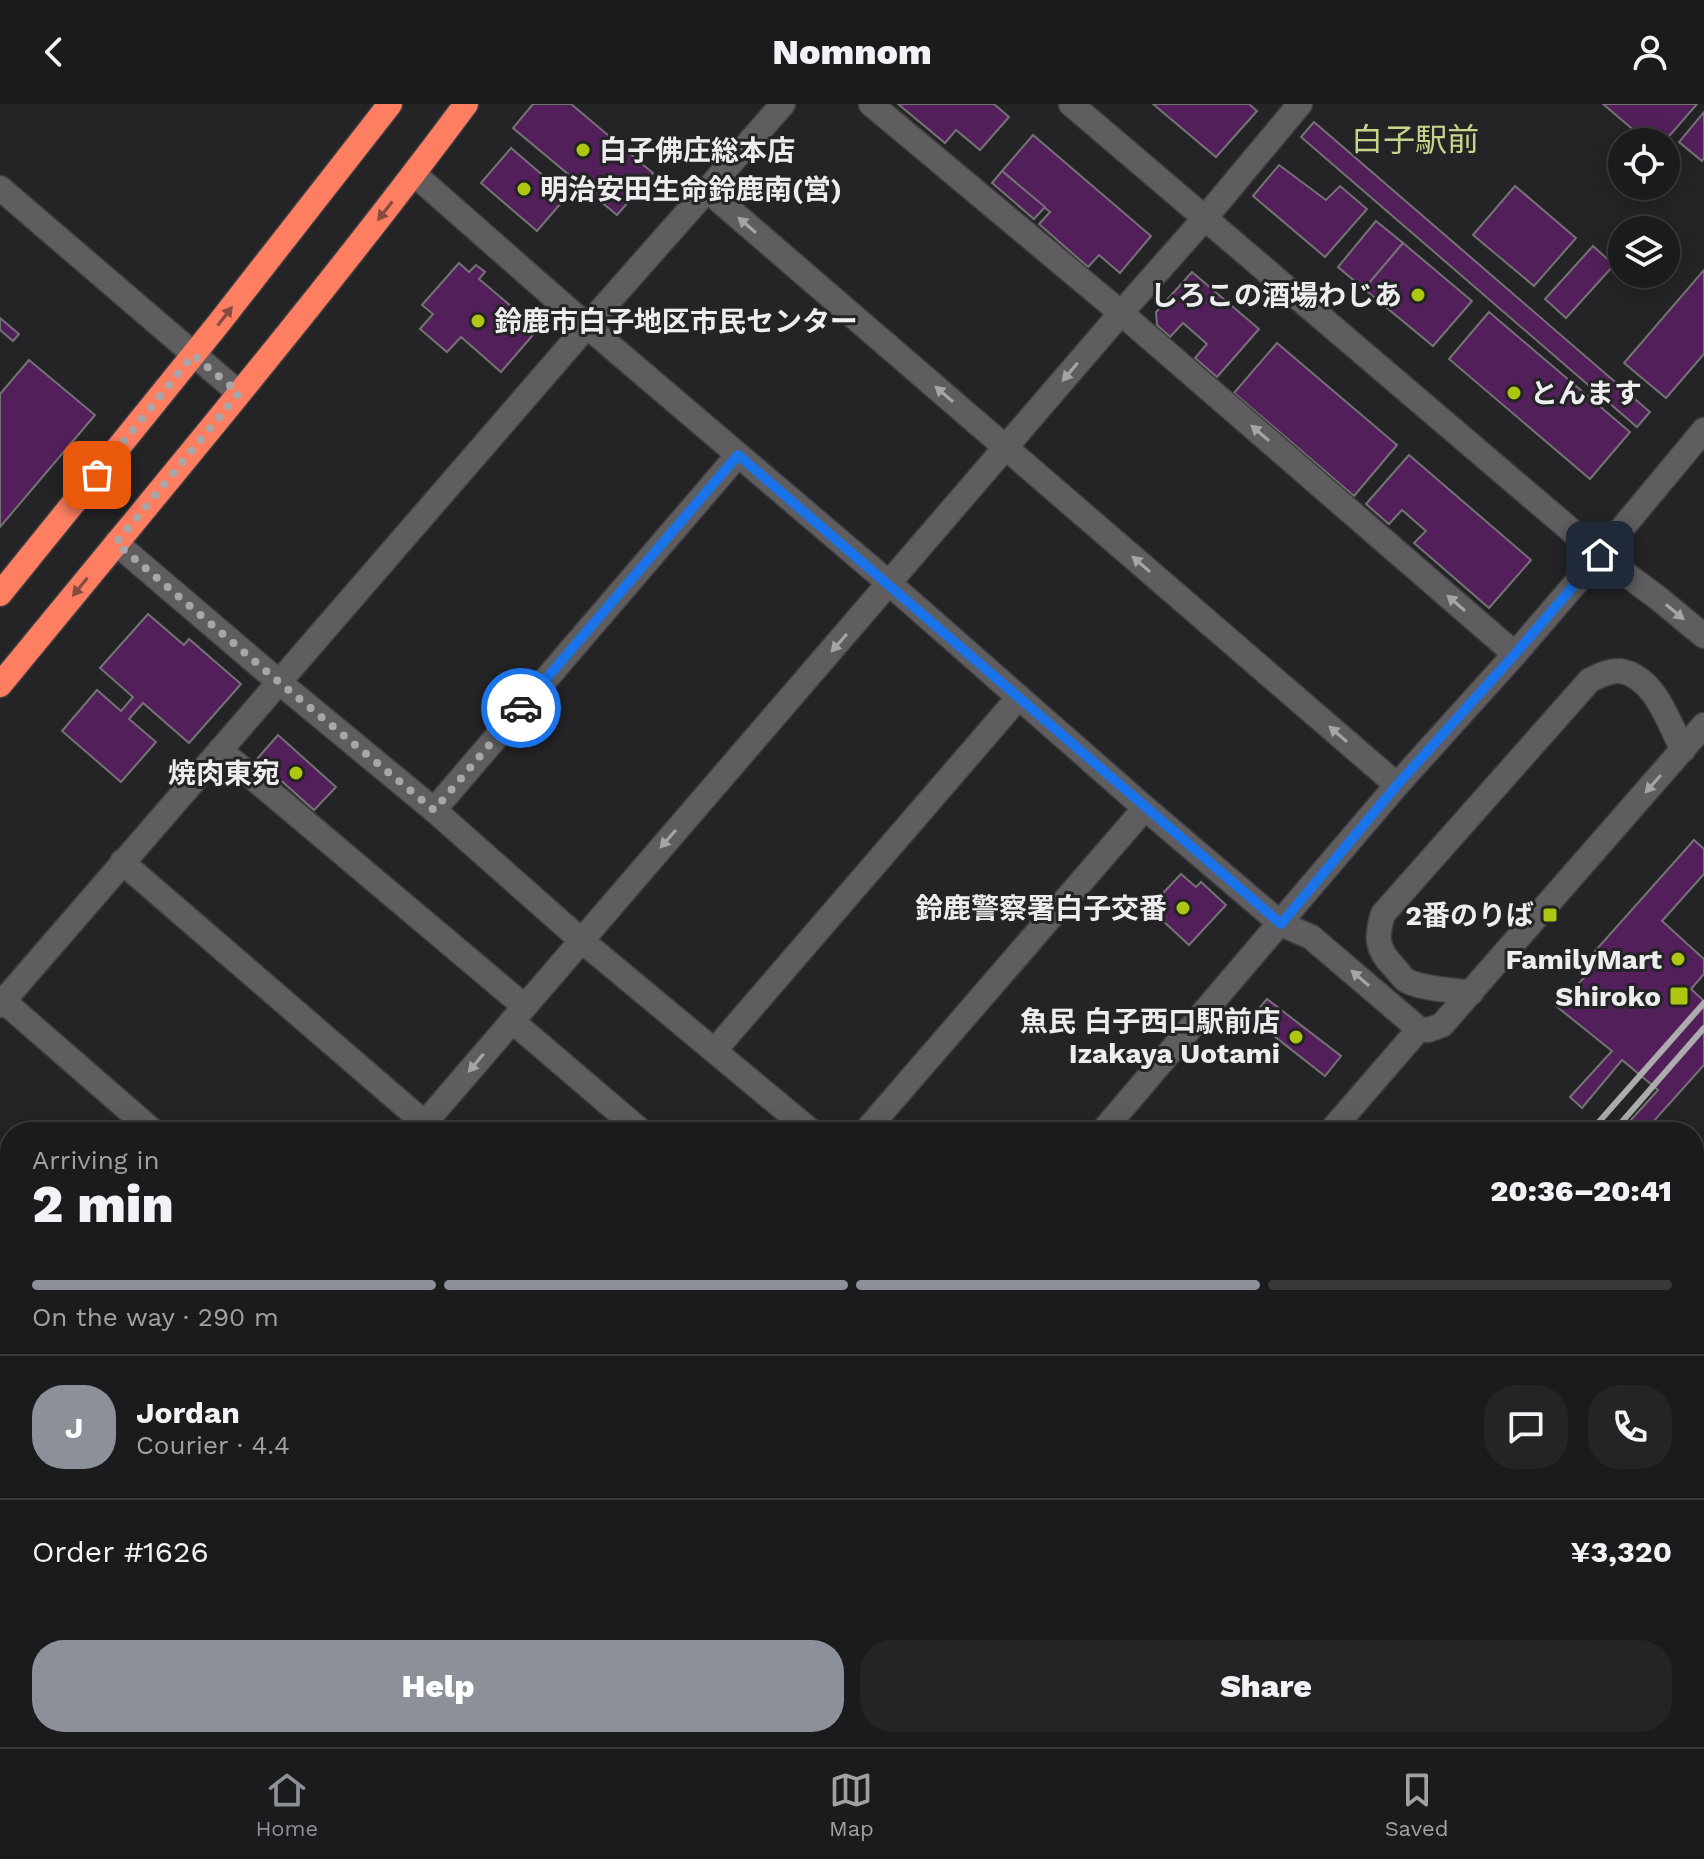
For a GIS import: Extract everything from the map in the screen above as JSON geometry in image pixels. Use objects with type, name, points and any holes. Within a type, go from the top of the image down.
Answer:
[{"type":"highway","points":[[0,594],[390,104]]},
{"type":"highway","points":[[0,685],[282,342],[466,104]]},
{"type":"street","points":[[142,1122],[1,1001],[783,104]]},
{"type":"street","points":[[871,104],[1121,313],[1515,654]]},
{"type":"street","points":[[1071,104],[1600,555],[1704,636]]},
{"type":"street","points":[[432,1122],[581,940],[1300,104]]},
{"type":"street","points":[[414,174],[1281,924],[1311,937],[1419,1029],[1428,1030],[1442,1025],[1704,725]]},
{"type":"street","points":[[0,188],[239,393]]},
{"type":"street","points":[[707,190],[1397,785]]},
{"type":"street","points":[[1111,1122],[1397,785],[1600,555],[1704,430]]},
{"type":"street","points":[[434,810],[738,455]]},
{"type":"street","points":[[116,543],[434,810],[581,940],[800,1122]]},
{"type":"street","points":[[1471,993],[1407,980],[1385,958],[1378,943],[1383,914],[1590,680],[1621,671],[1637,677],[1654,695],[1683,750]]},
{"type":"street","points":[[715,1050],[1019,697]]},
{"type":"street","points":[[220,750],[518,1014],[631,1122]]},
{"type":"street","points":[[874,1122],[1145,808]]},
{"type":"street","points":[[122,862],[418,1122]]},
{"type":"street","points":[[1339,1122],[1419,1029]]},
{"type":"building","name":"白子佛庄総本店","points":[[533,104],[571,104],[653,173],[617,215],[513,128]]},
{"type":"building","points":[[898,104],[994,104],[1009,117],[980,150],[956,130],[945,143]]},
{"type":"building","points":[[1153,104],[1249,104],[1257,111],[1216,157]]},
{"type":"building","points":[[1603,104],[1697,104],[1676,128],[1631,128]]},
{"type":"building","points":[[1704,112],[1702,161],[1680,141]]},
{"type":"building","points":[[1314,122],[1650,412],[1637,427],[1301,137]]},
{"type":"building","points":[[1033,135],[1151,236],[1120,273],[1099,255],[1088,267],[1039,224],[1050,212],[1002,171]]},
{"type":"building","name":"明治安田生命鈴鹿南(営)","points":[[511,148],[567,196],[537,231],[481,183]]},
{"type":"building","points":[[1279,165],[1326,200],[1340,186],[1367,209],[1325,257],[1253,196]]},
{"type":"building","points":[[1002,171],[1045,207],[1034,219],[992,183]]},
{"type":"building","points":[[1515,186],[1576,238],[1534,286],[1473,235]]},
{"type":"building","points":[[1376,221],[1403,243],[1364,289],[1338,267]]},
{"type":"building","name":"しろこの酒場わじあ","points":[[1403,243],[1472,301],[1433,346],[1364,289]]},
{"type":"building","points":[[1593,246],[1608,260],[1608,272],[1566,318],[1545,299]]},
{"type":"building","name":"鈴鹿市白子地区市民センター","points":[[459,263],[469,272],[476,265],[485,272],[479,279],[538,329],[501,372],[461,337],[447,352],[420,329],[433,314],[422,305]]},
{"type":"building","points":[[1704,270],[1704,354],[1666,398],[1624,363]]},
{"type":"building","points":[[1192,272],[1259,329],[1217,377],[1195,358],[1207,344],[1183,323],[1170,337],[1157,325],[1156,312]]},
{"type":"building","points":[[1489,312],[1630,432],[1590,479],[1449,359]]},
{"type":"building","points":[[0,318],[19,334],[13,341],[0,330]]},
{"type":"building","points":[[1277,343],[1397,445],[1354,496],[1234,393]]},
{"type":"building","points":[[29,360],[95,415],[0,527],[0,394]]},
{"type":"building","points":[[1409,455],[1531,560],[1489,608],[1414,543],[1426,531],[1402,510],[1389,524],[1366,504]]},
{"type":"building","points":[[148,614],[184,645],[189,639],[241,684],[189,743],[143,703],[129,719],[156,742],[121,782],[62,731],[97,690],[121,711],[133,697],[100,668]]},
{"type":"building","name":"焼肉東宛","points":[[278,735],[336,787],[314,810],[257,759]]},
{"type":"building","points":[[1694,840],[1704,849],[1704,874],[1662,921],[1704,959],[1704,974],[1691,989],[1704,1001],[1704,1065],[1653,1122],[1629,1122],[1658,1090],[1622,1060],[1582,1108],[1570,1097],[1612,1051],[1556,1006],[1604,958],[1595,951]]},
{"type":"building","points":[[1181,874],[1196,887],[1201,882],[1226,905],[1189,945],[1149,908]]},
{"type":"building","name":"魚民 白子西口駅前店 Izakaya Uotami","points":[[1267,999],[1341,1056],[1325,1076],[1251,1018]]},
{"type":"railway","points":[[1599,1122],[1704,1003]]},
{"type":"railway","points":[[1622,1122],[1704,1028]]},
{"type":"way so far","points":[[97,475],[193,355],[239,393],[116,543],[434,810],[521,708]]},
{"type":"place","name":"白子佛庄総本店","points":[[583,150]]},
{"type":"place","name":"明治安田生命鈴鹿南(営)","points":[[524,189]]},
{"type":"place","name":"しろこの酒場わじあ","points":[[1418,295]]},
{"type":"place","name":"鈴鹿市白子地区市民センター","points":[[478,321]]},
{"type":"place","name":"とんます","points":[[1514,393]]},
{"type":"place","name":"焼肉東宛","points":[[296,773]]},
{"type":"place","name":"鈴鹿警察署白子交番","points":[[1183,908]]},
{"type":"place","name":"2番のりば","points":[[1550,915]]},
{"type":"place","name":"FamilyMart","points":[[1678,959]]},
{"type":"place","name":"Shiroko","points":[[1679,996]]},
{"type":"place","name":"魚民 白子西口駅前店 Izakaya Uotami","points":[[1296,1037]]},
{"type":"district","name":"白子駅前","points":[[1415,140]]},
{"type":"route","points":[[521,708],[738,455],[1281,924],[1397,785],[1600,555]]}]
